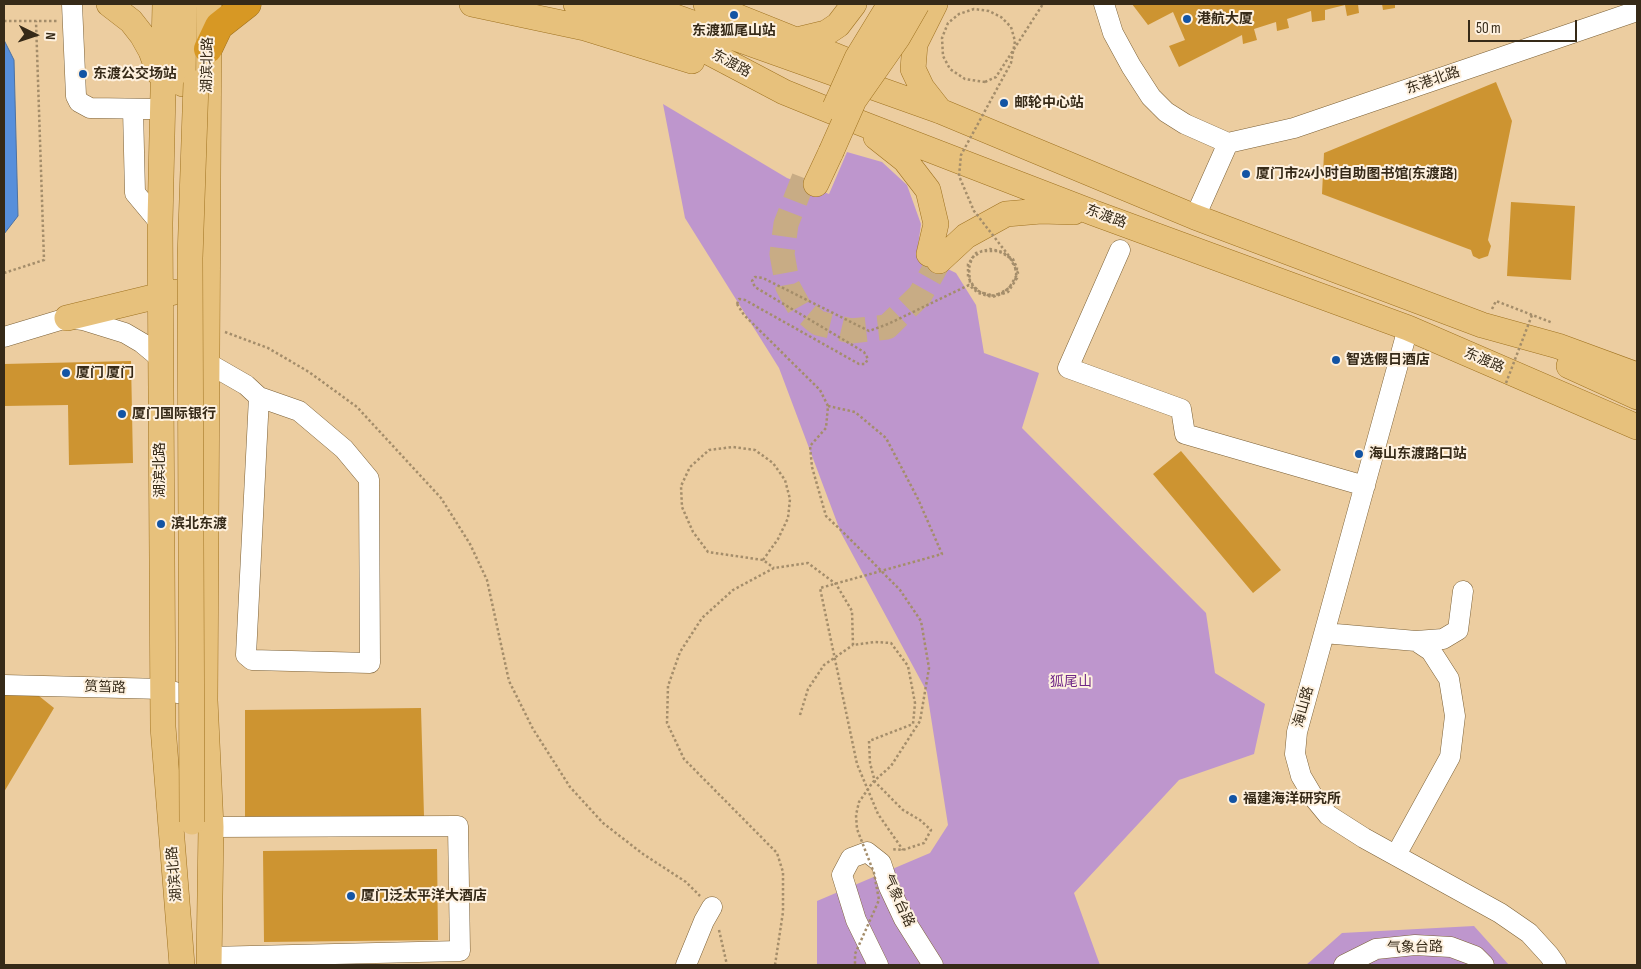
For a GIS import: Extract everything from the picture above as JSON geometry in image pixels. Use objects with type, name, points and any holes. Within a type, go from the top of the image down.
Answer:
[{"type":"highway","points":[[208,49],[219,26],[247,4]]},
{"type":"main road","points":[[109,4],[131,21],[142,35],[158,67],[161,99]]},
{"type":"main road","name":"湖滨北路","points":[[165,4],[161,99],[160,223],[162,689],[163,727],[182,964]]},
{"type":"main road","points":[[184,4],[195,823],[209,961]]},
{"type":"main road","points":[[182,964],[195,823],[190,258],[198,4]]},
{"type":"main road","name":"湖滨北路","points":[[195,823],[205,700],[209,4]]},
{"type":"main road","points":[[472,4],[586,28],[784,92]]},
{"type":"main road","name":"东渡路","points":[[576,4],[619,15],[710,52],[784,92],[856,111],[1094,213],[1408,328],[1637,426]]},
{"type":"main road","name":"东渡路","points":[[639,4],[940,111],[1196,217],[1482,325],[1558,346],[1637,375]]},
{"type":"main road","points":[[706,4],[797,40],[880,76],[940,111]]},
{"type":"main road","points":[[838,25],[854,4]]},
{"type":"main road","points":[[824,149],[843,72],[876,4]]},
{"type":"main road","points":[[797,40],[826,33],[838,25],[864,17],[883,4],[886,14],[903,22],[913,23],[921,20],[927,7]]},
{"type":"main road","points":[[810,181],[824,149],[857,58],[890,4]]},
{"type":"main road","points":[[856,111],[885,32],[902,4]]},
{"type":"main road","points":[[824,149],[856,111],[927,7]]},
{"type":"main road","points":[[927,7],[915,44],[914,69],[922,88],[940,111]]},
{"type":"main road","points":[[668,13],[880,76]]},
{"type":"main road","points":[[856,111],[905,160],[928,190],[936,224],[934,257],[966,236],[1006,214],[1041,211],[1094,213]]},
{"type":"main road","points":[[67,318],[176,291],[196,279],[207,259]]},
{"type":"main road","points":[[1482,325],[1637,397]]},
{"type":"street","points":[[1104,4],[1114,33],[1131,66],[1151,97],[1166,112],[1185,124],[1228,143],[1196,217]]},
{"type":"street","name":"东港北路","points":[[1228,143],[1294,128],[1637,11]]},
{"type":"street","points":[[73,12],[76,96],[79,102],[90,108],[133,109],[161,99]]},
{"type":"street","points":[[133,109],[135,193],[160,223]]},
{"type":"street","points":[[1120,250],[1068,368],[1181,409],[1185,434],[1365,486]]},
{"type":"street","points":[[4,337],[67,318],[98,323],[125,333],[142,343],[160,358]]},
{"type":"street","name":"海山路","points":[[1408,328],[1297,732],[1295,754],[1301,776],[1314,798],[1328,815],[1500,912],[1529,934],[1550,955],[1556,965]]},
{"type":"street","points":[[206,362],[246,385],[259,397],[299,411],[344,449],[369,479],[370,663],[252,660],[246,655],[259,397]]},
{"type":"street","points":[[1324,633],[1416,641],[1443,639],[1458,630],[1463,591]]},
{"type":"street","points":[[1396,855],[1450,757],[1455,716],[1449,680],[1431,651],[1416,641]]},
{"type":"street","name":"筼筜路","points":[[4,685],[162,689],[205,700]]},
{"type":"street","points":[[195,823],[458,826],[460,951],[209,961]]},
{"type":"street","points":[[874,857],[867,852],[851,858],[842,875],[856,920],[878,965]]},
{"type":"street","name":"气象台路","points":[[874,857],[881,863],[889,887],[904,920],[933,965]]},
{"type":"street","points":[[686,965],[712,907]]},
{"type":"street","name":"气象台路","points":[[1344,965],[1376,949],[1415,945],[1451,947],[1475,956],[1484,965]]},
{"type":"path","points":[[855,965],[855,954],[878,900],[874,873],[857,829],[856,816],[859,802],[872,782],[891,766],[920,721],[929,668],[921,621],[900,590],[826,516],[812,467],[810,446],[826,428],[828,406],[820,390],[744,315],[737,304],[739,299],[745,300],[859,364],[865,364],[868,359],[864,352],[755,287],[752,281],[755,277],[763,278],[869,331],[888,324],[969,285],[978,292],[992,297],[1008,292],[1013,285],[1017,278],[1016,270],[1014,262],[1009,257],[1003,252],[990,249],[976,252],[972,258],[968,264],[968,277],[972,284],[976,290],[990,296],[996,294],[1003,293],[1009,288],[1015,282],[1016,275],[1017,268],[1013,259],[1006,255],[998,251],[990,251],[982,251],[977,255],[972,258],[969,268],[969,276],[970,283],[975,287],[980,292],[988,294],[995,296],[1002,292],[1009,288],[1013,280],[1018,273],[1014,265],[1009,256],[974,211],[960,176],[962,154],[1011,63],[1015,41],[1011,27],[1001,17],[989,11],[974,9],[959,14],[948,23],[942,38],[943,56],[950,69],[965,79],[985,82],[996,77],[1043,4]]},
{"type":"path","points":[[4,21],[36,21],[73,12]]},
{"type":"path","points":[[4,273],[44,260],[36,21]]},
{"type":"path","points":[[1496,301],[1561,326]]},
{"type":"path","points":[[1506,383],[1532,315]]},
{"type":"path","points":[[206,326],[239,336],[268,348],[330,386],[357,407],[441,498],[470,544],[487,580],[510,680],[533,729],[570,787],[603,823],[643,854],[686,882],[712,907],[724,944],[727,965]]},
{"type":"path","points":[[828,406],[855,412],[886,438],[918,499],[942,554],[820,588],[857,764],[878,814],[903,850]]},
{"type":"path","points":[[763,560],[778,539],[788,518],[790,499],[785,480],[773,463],[755,450],[733,447],[709,450],[690,467],[681,486],[682,507],[693,532],[708,552],[763,560],[774,568]]},
{"type":"path","points":[[775,965],[783,904],[783,872],[776,853],[684,759],[667,723],[668,686],[680,652],[702,618],[732,590],[774,568],[808,563],[836,584],[852,611],[853,645]]},
{"type":"path","points":[[800,715],[808,689],[824,665],[853,645],[875,642],[891,643],[908,666],[915,703],[913,724],[869,741],[870,763],[875,782],[903,810],[920,820],[931,830],[924,843],[903,850],[886,849],[874,857]]},
{"type":"green space","name":"狐尾山","points":[[663,104],[787,178],[829,194],[847,152],[882,162],[907,185],[921,224],[917,254],[956,273],[976,305],[984,353],[1039,373],[1022,428],[1206,613],[1215,673],[1265,704],[1254,754],[1179,780],[1074,893],[1100,965],[817,965],[817,901],[930,853],[948,825],[927,692],[841,533],[779,368],[685,218]]},
{"type":"green space","points":[[1474,926],[1509,965],[1306,965],[1342,933]]},
{"type":"water","points":[[4,40],[14,60],[18,216],[4,234]]},
{"type":"building","points":[[1132,4],[1358,4],[1359,13],[1347,16],[1345,5],[1325,10],[1325,20],[1312,22],[1311,11],[1287,19],[1289,28],[1277,31],[1276,22],[1254,29],[1257,40],[1243,44],[1242,35],[1179,67],[1169,46],[1185,40],[1173,12],[1148,25]]},
{"type":"building","points":[[1382,4],[1395,4],[1395,8],[1383,10]]},
{"type":"building","points":[[1496,82],[1512,121],[1488,240],[1491,246],[1488,256],[1479,259],[1473,256],[1471,250],[1322,194],[1324,153]]},
{"type":"building","points":[[1511,202],[1575,206],[1571,280],[1507,276]]},
{"type":"building","points":[[131,361],[133,463],[69,465],[68,405],[4,406],[4,364]]},
{"type":"building","points":[[1181,451],[1281,570],[1253,593],[1153,474]]},
{"type":"building","points":[[4,689],[34,692],[54,708],[4,792]]},
{"type":"building","points":[[421,708],[424,816],[245,818],[245,710]]},
{"type":"building","name":"厦门泛太平洋大酒店","points":[[437,849],[438,940],[264,942],[263,851]]},
{"type":"tunnel","points":[[804,178],[786,224],[782,254],[788,287],[799,307],[818,323],[851,331],[887,327],[920,295],[939,261]]},
{"type":"place","name":"东渡狐尾山站","points":[[734,15]]},
{"type":"place","name":"港航大厦","points":[[1187,19]]},
{"type":"place","name":"东渡公交场站","points":[[83,74]]},
{"type":"place","name":"邮轮中心站","points":[[1004,103]]},
{"type":"place","name":"厦门市24小时自助图书馆(东渡路)","points":[[1246,174]]},
{"type":"place","name":"智选假日酒店","points":[[1336,360]]},
{"type":"place","name":"厦门 厦门","points":[[66,373]]},
{"type":"place","name":"厦门国际银行","points":[[122,414]]},
{"type":"place","name":"海山东渡路口站","points":[[1359,454]]},
{"type":"place","name":"滨北东渡","points":[[161,524]]},
{"type":"place","name":"福建海洋研究所","points":[[1233,799]]},
{"type":"place","name":"厦门泛太平洋大酒店","points":[[351,896]]}]
